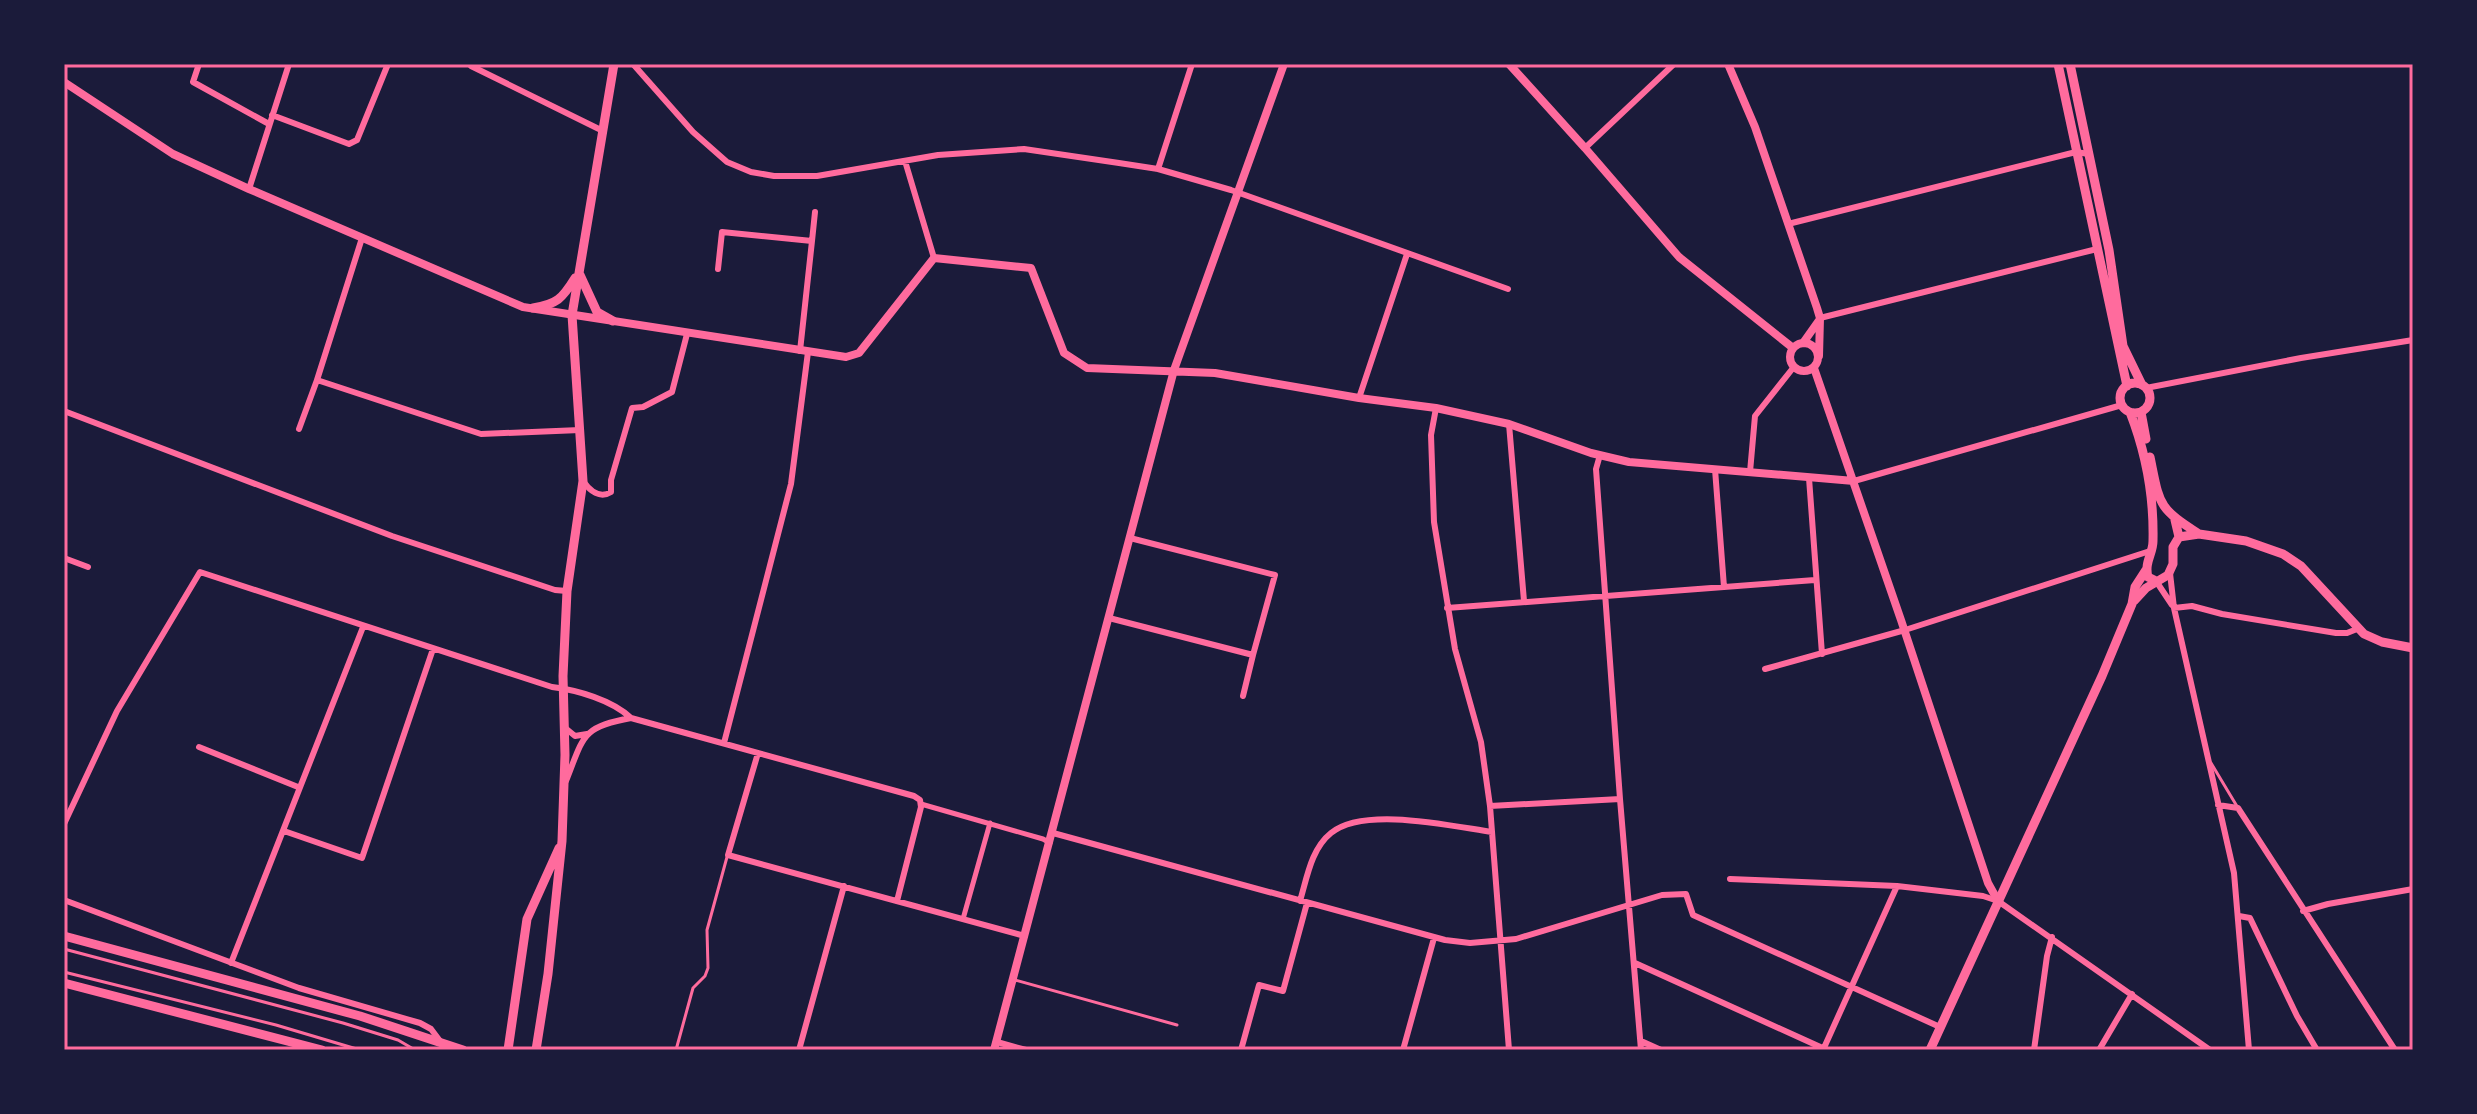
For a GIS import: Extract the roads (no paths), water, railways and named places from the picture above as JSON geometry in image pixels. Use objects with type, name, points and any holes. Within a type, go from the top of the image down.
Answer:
[{"type":"main road","points":[[536,1050],[548,974],[562,841],[567,591],[583,481],[572,315],[614,64]]},
{"type":"main road","points":[[2058,64],[2127,386]]},
{"type":"main road","points":[[2070,64],[2109,250],[2123,346],[2149,402],[2141,412]]},
{"type":"main road","points":[[533,308],[551,305],[564,296],[579,272]]},
{"type":"main road","points":[[579,272],[597,312],[613,321]]},
{"type":"main road","points":[[1930,1050],[2034,826],[2132,604],[2135,587],[2146,570],[2153,521],[2152,504],[2141,442],[2120,397],[2133,383],[2144,387]]},
{"type":"main road","points":[[2126,409],[2141,412]]},
{"type":"main road","points":[[2132,604],[2146,588],[2163,580],[2170,572],[2173,547],[2179,537],[2172,516],[2158,492],[2141,412]]},
{"type":"main road","points":[[2153,521],[2161,513],[2172,516],[2199,534]]},
{"type":"main road","points":[[2179,537],[2199,534],[2246,541],[2273,549],[2293,559],[2357,629],[2371,638],[2413,648]]},
{"type":"main road","points":[[2146,570],[2148,577],[2156,581]]},
{"type":"main road","points":[[508,1050],[527,919],[562,841]]},
{"type":"main road","points":[[64,936],[360,1016],[463,1050]]},
{"type":"main road","points":[[64,983],[322,1050]]},
{"type":"street","points":[[199,64],[193,82],[269,124]]},
{"type":"street","points":[[249,189],[289,64]]},
{"type":"street","points":[[272,115],[349,144],[357,140],[388,64]]},
{"type":"street","points":[[472,64],[603,131]]},
{"type":"street","points":[[633,64],[693,132],[727,162],[751,172],[774,176],[817,176],[938,155],[1024,149],[1158,169],[1238,193],[1508,289]]},
{"type":"street","points":[[1158,169],[1192,64]]},
{"type":"street","points":[[1026,1050],[996,1046],[1013,980],[1174,370],[1284,64]]},
{"type":"street","points":[[1509,64],[1679,257],[1793,348]]},
{"type":"street","points":[[1585,148],[1674,64]]},
{"type":"street","points":[[1728,64],[1755,127],[1820,318],[1819,356],[1814,368],[1988,883],[1998,901]]},
{"type":"street","points":[[64,82],[173,154],[523,307],[846,357],[859,353],[934,258]]},
{"type":"street","points":[[1788,224],[2076,152],[2089,154]]},
{"type":"street","points":[[905,161],[934,258]]},
{"type":"street","points":[[724,743],[791,484],[815,212]]},
{"type":"street","points":[[718,269],[722,232],[812,241]]},
{"type":"street","points":[[299,429],[362,238]]},
{"type":"street","points":[[1793,368],[1790,356],[1793,348],[1803,343],[1820,318],[2097,249]]},
{"type":"street","points":[[1359,398],[1407,254]]},
{"type":"street","points":[[934,258],[1031,268],[1064,353],[1087,368],[1215,373],[1436,408],[1509,424],[1629,462],[1854,481],[2126,409]]},
{"type":"street","points":[[583,481],[596,493],[611,492],[611,480],[632,408],[643,407],[672,392],[687,334]]},
{"type":"street","points":[[2144,387],[2413,340]]},
{"type":"street","points":[[1803,343],[1812,345],[1819,356]]},
{"type":"street","points":[[1793,368],[1802,372],[1814,368]]},
{"type":"street","points":[[1750,472],[1755,416],[1793,368]]},
{"type":"street","points":[[317,380],[481,434],[580,430]]},
{"type":"street","points":[[1436,408],[1431,435],[1434,522],[1455,649],[1481,742],[1490,806],[1509,1050]]},
{"type":"street","points":[[64,411],[392,536],[555,590],[567,591]]},
{"type":"street","points":[[1509,424],[1524,601]]},
{"type":"street","points":[[1600,455],[1596,469],[1641,1050]]},
{"type":"street","points":[[1715,469],[1724,587]]},
{"type":"street","points":[[1809,478],[1822,654]]},
{"type":"street","points":[[1130,538],[1275,575],[1243,696]]},
{"type":"street","points":[[1765,669],[1905,630],[2150,551]]},
{"type":"street","points":[[64,558],[88,567]]},
{"type":"street","points":[[64,824],[117,711],[200,572],[363,627],[609,703],[631,718]]},
{"type":"street","points":[[2170,572],[2174,608],[2234,873],[2249,1050]]},
{"type":"street","points":[[1447,608],[1815,580]]},
{"type":"street","points":[[2156,581],[2174,608]]},
{"type":"street","points":[[2174,608],[2192,606],[2336,633],[2357,629]]},
{"type":"street","points":[[1109,618],[1253,655]]},
{"type":"street","points":[[231,963],[363,627]]},
{"type":"street","points":[[284,831],[362,858],[433,649]]},
{"type":"street","points":[[564,786],[587,734],[596,726],[631,718],[914,796],[921,803],[1043,839],[1050,844]]},
{"type":"street","points":[[564,727],[575,736],[587,734]]},
{"type":"street","points":[[199,747],[298,787]]},
{"type":"street","points":[[758,753],[728,855],[1025,936]]},
{"type":"street","points":[[1490,806],[1620,799]]},
{"type":"street","points":[[897,901],[921,803]]},
{"type":"street","points":[[2218,805],[2238,808],[2395,1050]]},
{"type":"street","points":[[1241,1050],[1259,985],[1283,991],[1312,858],[1330,833],[1351,823],[1383,819],[1492,832]]},
{"type":"street","points":[[963,919],[990,823]]},
{"type":"street","points":[[1053,833],[1434,938],[1470,943],[1516,939],[1662,895],[1686,894],[1693,915],[1940,1027]]},
{"type":"street","points":[[1730,879],[1897,886],[1983,896],[1998,901],[2210,1050]]},
{"type":"street","points":[[799,1050],[844,886]]},
{"type":"street","points":[[1635,963],[1825,1050],[1897,886]]},
{"type":"street","points":[[2303,911],[2413,889]]},
{"type":"street","points":[[64,900],[299,988],[420,1023],[431,1029],[440,1041]]},
{"type":"street","points":[[2239,916],[2250,918],[2297,1016],[2317,1050]]},
{"type":"street","points":[[2034,1050],[2052,937]]},
{"type":"street","points":[[1403,1050],[1434,938]]},
{"type":"street","points":[[2099,1050],[2132,994]]},
{"type":"street","points":[[1641,1041],[1661,1050]]},
{"type":"lane","points":[[2208,757],[2238,808]]},
{"type":"lane","points":[[676,1050],[693,988],[708,968],[707,930],[728,855]]},
{"type":"lane","points":[[64,949],[343,1023],[398,1040],[415,1050]]},
{"type":"lane","points":[[64,972],[276,1025],[360,1050]]},
{"type":"lane","points":[[1013,980],[1177,1025]]}]
